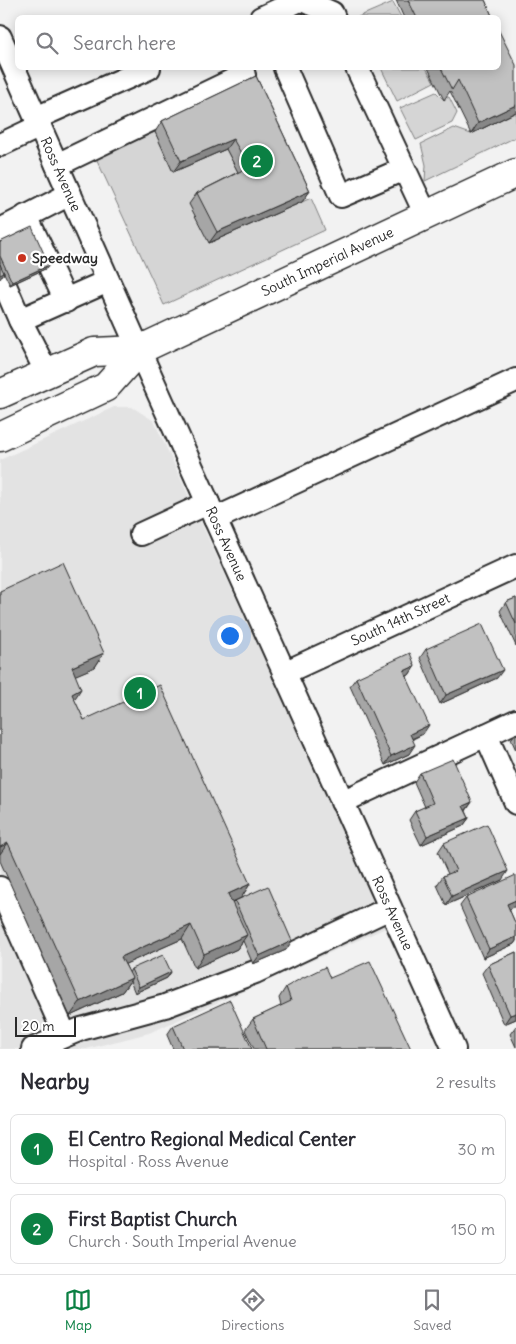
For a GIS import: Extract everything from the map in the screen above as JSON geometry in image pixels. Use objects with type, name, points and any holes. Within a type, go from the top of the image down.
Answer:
[{"type":"highway","name":"South Imperial Avenue","points":[[0,394],[94,352],[139,350],[516,173]]},
{"type":"highway","name":"South Imperial Avenue","points":[[0,437],[106,387],[139,350]]},
{"type":"street","points":[[267,15],[301,0],[333,15]]},
{"type":"street","name":"Ross Avenue","points":[[0,37],[211,511],[454,1049]]},
{"type":"street","points":[[0,144],[38,122],[145,70]]},
{"type":"street","points":[[57,165],[244,75],[242,70]]},
{"type":"street","points":[[286,70],[341,196],[404,169]]},
{"type":"street","points":[[358,70],[426,215]]},
{"type":"street","points":[[0,230],[70,194]]},
{"type":"street","points":[[26,216],[66,300]]},
{"type":"street","points":[[0,274],[20,320],[47,373]]},
{"type":"street","points":[[20,320],[108,281]]},
{"type":"street","points":[[140,534],[211,511],[516,380]]},
{"type":"street","name":"South 14th Street","points":[[284,673],[516,566]]},
{"type":"street","points":[[342,802],[516,721]]},
{"type":"street","points":[[486,735],[516,803]]},
{"type":"street","points":[[0,888],[65,1036]]},
{"type":"street","points":[[33,1049],[81,1029],[166,1006],[255,972],[390,908]]},
{"type":"shaded area","points":[[393,2],[400,15],[363,15]]},
{"type":"shaded area","points":[[382,70],[427,70],[434,82],[397,101]]},
{"type":"shaded area","points":[[436,92],[444,100],[449,97],[457,113],[452,123],[416,140],[400,108]]},
{"type":"shaded area","points":[[516,112],[516,137],[425,181],[426,165],[421,144],[454,128],[471,134]]},
{"type":"shaded area","points":[[155,132],[173,172],[226,149],[241,178],[302,202],[311,198],[325,230],[164,305],[96,158]]},
{"type":"shaded area","points":[[114,407],[132,407],[154,421],[388,927],[149,1033],[86,1049],[0,1049],[0,460]]},
{"type":"building","points":[[408,0],[485,0],[492,15],[416,15]]},
{"type":"building","points":[[501,35],[516,65],[516,105],[478,123],[458,80],[452,90],[442,70],[501,70]]},
{"type":"building","points":[[256,76],[310,191],[217,232],[197,193],[249,167],[233,139],[181,161],[162,121]]},
{"type":"building","points":[[32,227],[49,265],[12,282],[0,256],[0,242]]},
{"type":"building","points":[[0,264],[4,273],[0,275]]},
{"type":"building","points":[[63,562],[104,653],[72,667],[81,689],[72,694],[84,720],[160,685],[250,884],[228,894],[247,935],[204,954],[191,925],[121,957],[132,978],[80,1002],[8,843],[0,847],[0,591]]},
{"type":"building","points":[[516,598],[516,624],[506,602]]},
{"type":"building","points":[[482,624],[503,670],[446,695],[426,649]]},
{"type":"building","points":[[410,653],[415,666],[404,671],[429,725],[410,734],[415,745],[391,756],[356,678]]},
{"type":"building","points":[[453,759],[472,802],[463,806],[469,818],[427,836],[415,811],[433,803],[420,773]]},
{"type":"building","points":[[487,824],[508,871],[452,896],[443,876],[456,871],[444,843]]},
{"type":"building","points":[[516,875],[516,900],[507,904],[516,925],[516,937],[489,949],[466,898]]},
{"type":"building","points":[[268,886],[292,941],[259,956],[235,901]]},
{"type":"building","points":[[516,952],[516,1013],[510,1015],[488,965]]},
{"type":"building","points":[[163,955],[171,972],[139,987],[131,969]]},
{"type":"building","points":[[370,961],[411,1049],[266,1049],[253,1019],[291,1001],[286,987],[325,967],[330,978]]},
{"type":"building","points":[[230,1000],[252,1049],[183,1049],[173,1026]]},
{"type":"place","name":"First Baptist Church","points":[[257,161]]},
{"type":"place","name":"Speedway","points":[[22,258]]},
{"type":"place","name":"El Centro Regional Medical Center","points":[[140,693]]}]
